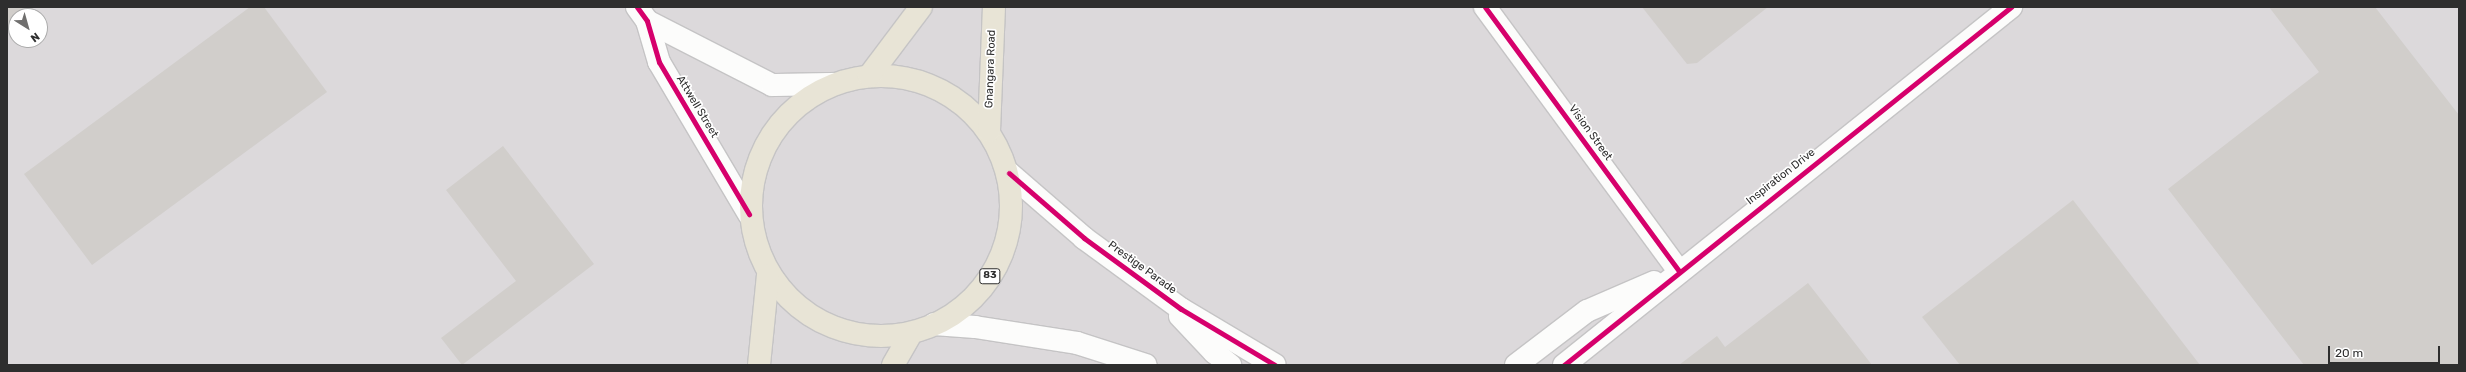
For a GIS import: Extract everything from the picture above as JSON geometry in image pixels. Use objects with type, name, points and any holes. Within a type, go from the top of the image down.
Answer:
[{"type":"main road","points":[[869,76],[921,7]]},
{"type":"main road","name":"Gnangara Road","points":[[989,131],[994,7]]},
{"type":"main road","name":"Gnangara Road","points":[[869,76],[915,80],[956,99],[989,131],[1008,173],[1012,219],[999,264],[963,309],[911,334],[857,336],[806,315],[768,275],[755,246],[749,214],[754,173],[770,136],[798,105],[833,84],[869,76]]},
{"type":"main road","name":"Gnangara Road","points":[[759,365],[768,275]]},
{"type":"main road","points":[[893,365],[911,334]]},
{"type":"street","name":"Vision Street","points":[[1486,7],[1679,271]]},
{"type":"street","name":"Inspiration Drive","points":[[1564,365],[1679,271],[2011,7]]},
{"type":"street","name":"Attwell Street","points":[[642,14],[772,85],[833,84]]},
{"type":"street","name":"Attwell Street","points":[[642,14],[658,62],[749,214]]},
{"type":"street","name":"Prestige Parade","points":[[1008,173],[1084,238],[1156,291],[1275,365]]},
{"type":"street","name":"Inspiration Drive","points":[[1516,365],[1587,311],[1679,271]]},
{"type":"street","points":[[1156,291],[1214,352],[1230,365]]},
{"type":"street","points":[[934,324],[975,327],[1077,343],[1146,365]]},
{"type":"shaded area","points":[[7,7],[2459,7],[2459,365],[7,365]]},
{"type":"building","points":[[7,7],[35,7],[8,8],[7,29]]},
{"type":"building","points":[[250,7],[264,7],[327,92],[92,265],[24,174]]},
{"type":"building","points":[[1642,7],[1768,7],[1697,63],[1687,64]]},
{"type":"building","points":[[2269,7],[2375,7],[2459,115],[2459,365],[2304,365],[2168,189],[2319,72]]},
{"type":"building","points":[[503,146],[594,264],[462,365],[441,338],[516,281],[446,190]]},
{"type":"building","points":[[2073,200],[2200,365],[1960,365],[1922,317]]},
{"type":"building","points":[[1808,283],[1872,365],[1679,365],[1717,336],[1725,347]]},
{"type":"cycle path","points":[[637,7],[647,21],[659,62],[749,214]]},
{"type":"cycle path","points":[[1485,7],[1679,271]]},
{"type":"cycle path","points":[[1564,365],[2011,7]]},
{"type":"cycle path","points":[[1009,173],[1084,238],[1181,309],[1275,365]]}]
